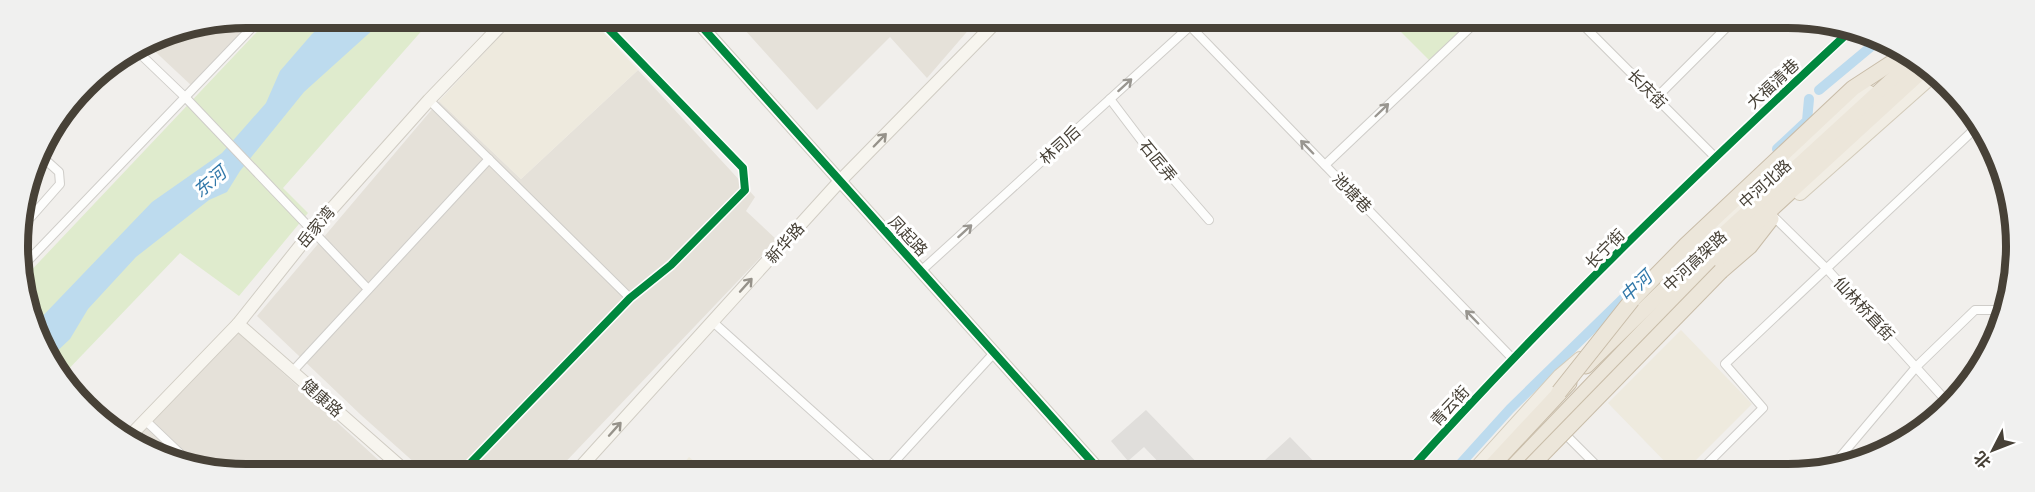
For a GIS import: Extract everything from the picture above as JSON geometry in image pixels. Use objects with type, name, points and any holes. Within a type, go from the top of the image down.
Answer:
[{"type":"highway","points":[[1559,392],[1632,300],[1853,88],[1898,58]]},
{"type":"highway","name":"中河高架路","points":[[1493,464],[1559,392],[1673,281],[1909,64]]},
{"type":"highway","name":"中河高架路","points":[[1516,464],[1683,290],[1920,72]]},
{"type":"highway","points":[[1533,464],[1721,271],[1750,246],[1773,216]]},
{"type":"main road","name":"中河北路","points":[[1480,464],[1560,376],[1607,335],[1752,195],[1887,75],[1900,59]]},
{"type":"main road","name":"中河北路","points":[[1526,464],[1678,304],[1773,216],[1928,79]]},
{"type":"street","points":[[29,260],[252,28]]},
{"type":"street","name":"岳家湾","points":[[134,432],[238,324],[312,231],[429,100],[498,28]]},
{"type":"street","points":[[470,464],[630,298],[671,265],[745,190],[743,168],[608,28]]},
{"type":"street","name":"凤起路","points":[[704,28],[839,182],[922,270],[1094,464]]},
{"type":"street","name":"新华路","points":[[583,464],[839,182],[990,28]]},
{"type":"street","name":"林司后","points":[[922,270],[1188,28]]},
{"type":"street","name":"池塘巷","points":[[1192,28],[1513,359]]},
{"type":"street","points":[[1325,165],[1470,28]]},
{"type":"street","name":"长庆街","points":[[1586,28],[1715,157]]},
{"type":"street","points":[[1656,98],[1726,28]]},
{"type":"street","name":"大福清巷","points":[[1715,157],[1845,36]]},
{"type":"street","points":[[142,55],[186,98],[222,139],[368,289]]},
{"type":"street","name":"石匠弄","points":[[1110,99],[1154,157],[1209,220]]},
{"type":"street","points":[[429,100],[630,298]]},
{"type":"street","points":[[1707,464],[1763,408],[1725,364],[1972,129]]},
{"type":"street","name":"长宁街","points":[[1513,359],[1715,157]]},
{"type":"street","points":[[292,372],[489,159]]},
{"type":"street","points":[[30,217],[60,184],[59,172],[46,160]]},
{"type":"street","name":"仙林桥直街","points":[[1773,216],[1827,269],[1944,398]]},
{"type":"street","points":[[1840,457],[1917,366],[1975,310],[1997,310]]},
{"type":"street","points":[[713,322],[871,464]]},
{"type":"street","name":"健康路","points":[[238,324],[394,464]]},
{"type":"street","points":[[892,464],[994,353]]},
{"type":"street","name":"青云街","points":[[1415,464],[1513,359]]},
{"type":"street","points":[[145,420],[180,453]]},
{"type":"street","points":[[1560,429],[1595,464]]},
{"type":"shaded area","points":[[247,28],[192,86],[153,50],[190,36],[218,30]]},
{"type":"shaded area","points":[[508,28],[599,28],[638,70],[521,179],[439,101]]},
{"type":"shaded area","points":[[743,28],[970,28],[927,78],[890,37],[817,110]]},
{"type":"shaded area","points":[[638,70],[755,197],[746,211],[777,240],[564,464],[416,464],[257,316],[439,101],[521,179]]},
{"type":"shaded area","points":[[1681,330],[1752,404],[1692,464],[1667,464],[1608,403]]},
{"type":"shaded area","points":[[238,332],[383,464],[218,462],[176,452],[139,435]]},
{"type":"shaded area","points":[[1146,410],[1198,464],[1160,464],[1144,447],[1128,461],[1111,441]]},
{"type":"shaded area","points":[[1290,437],[1316,464],[1267,464],[1264,461]]},
{"type":"shaded area","points":[[689,457],[697,464],[683,464]]},
{"type":"green space","points":[[261,28],[424,28],[283,188],[308,213],[239,296],[180,253],[67,370],[51,342],[40,316],[30,272]]},
{"type":"green space","points":[[1397,28],[1469,28],[1432,63]]},
{"type":"water","name":"东河","points":[[319,28],[375,28],[304,92],[240,171],[227,192],[209,200],[136,257],[88,309],[70,339],[56,352],[41,318],[152,202],[222,153],[266,103],[280,71]]},
{"type":"waterway","name":"中河","points":[[1819,90],[1873,45]]},
{"type":"waterway","name":"中河","points":[[1777,149],[1807,121],[1809,99]]},
{"type":"waterway","name":"中河","points":[[1460,464],[1510,409],[1635,287]]},
{"type":"cycle path","points":[[470,464],[630,298],[671,265],[745,190],[743,168],[608,28]]},
{"type":"cycle path","points":[[703,28],[1094,464]]},
{"type":"cycle path","points":[[1415,464],[1514,358],[1624,246],[1845,36]]}]
